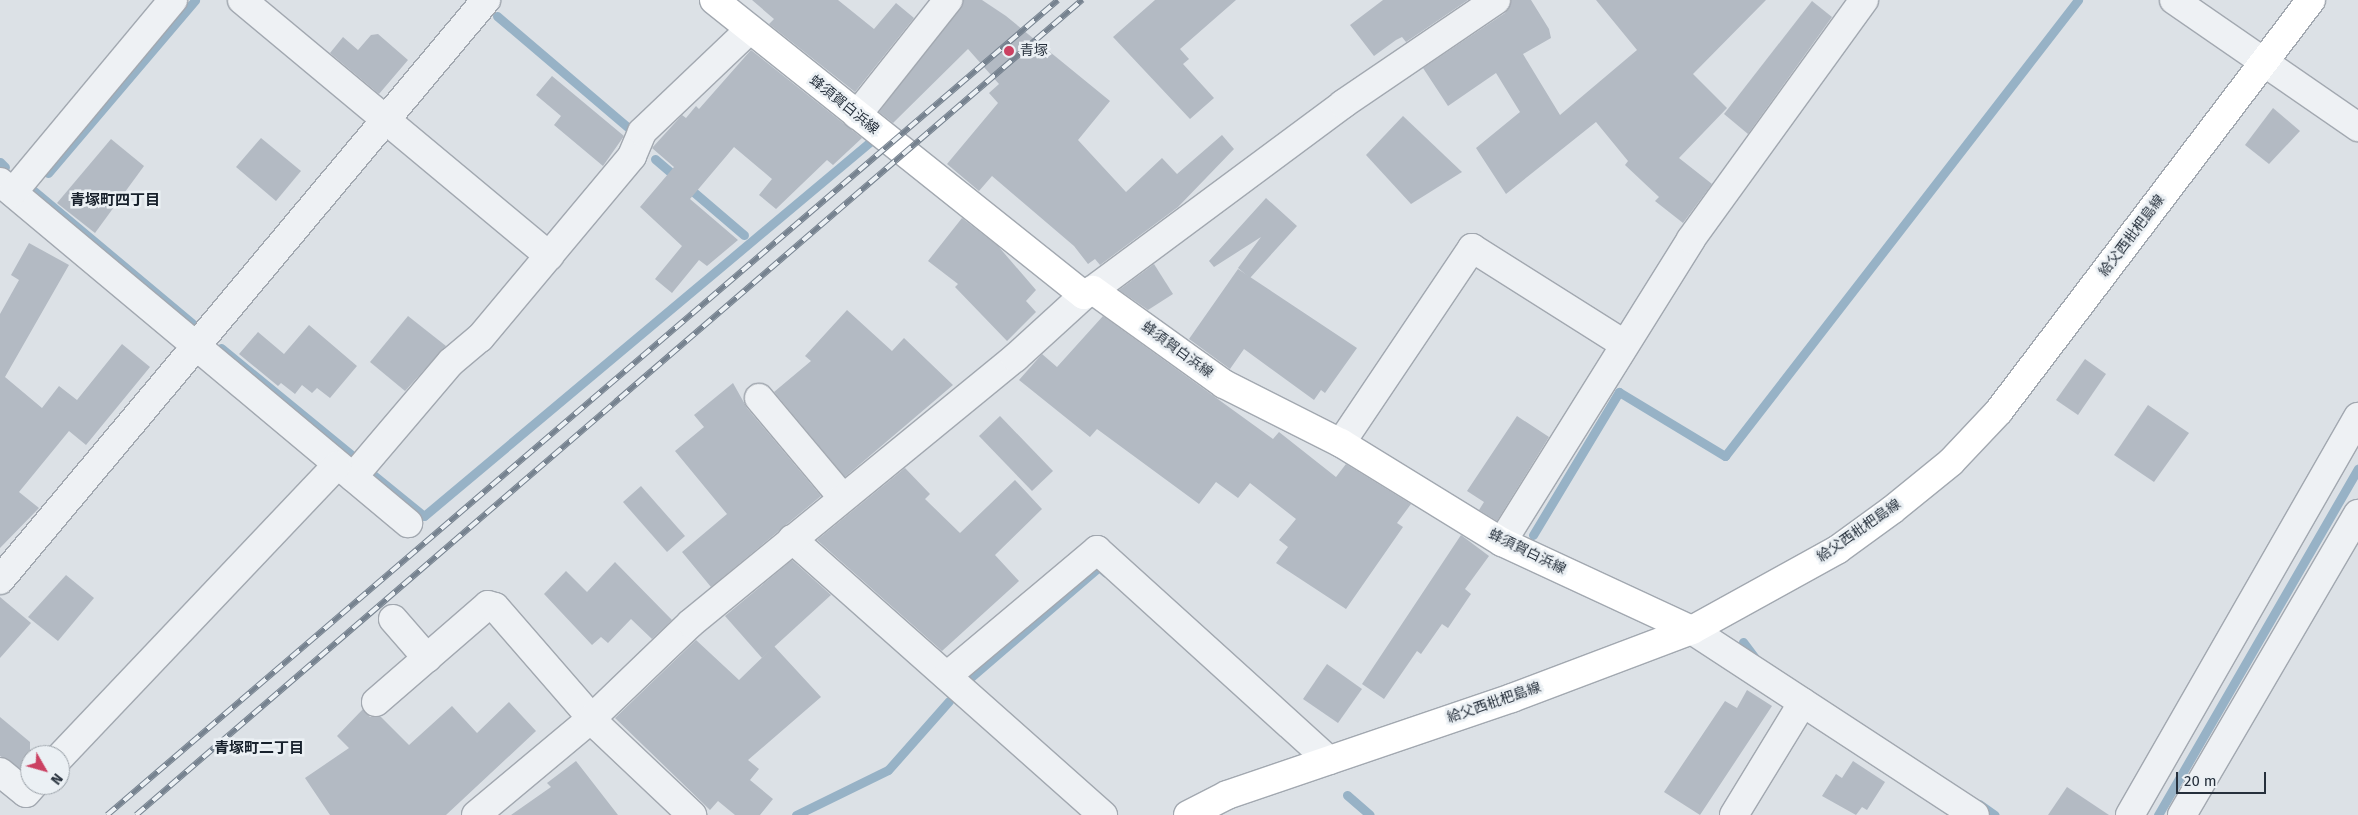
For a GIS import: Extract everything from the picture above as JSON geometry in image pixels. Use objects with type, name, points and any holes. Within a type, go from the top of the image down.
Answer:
[{"type":"main road","name":"蜂須賀白浜線","points":[[714,0],[857,115],[1089,293],[1224,384],[1341,443],[1502,542],[1692,630]]},
{"type":"main road","name":"給父西枇杷島線","points":[[1188,815],[1227,795],[1692,630],[1837,550],[1951,462],[1999,412],[2311,0]]},
{"type":"street","points":[[173,0],[7,187],[196,348],[408,522]]},
{"type":"street","points":[[242,0],[549,256]]},
{"type":"street","points":[[0,580],[386,122],[486,0]]},
{"type":"street","points":[[857,115],[948,0]]},
{"type":"street","points":[[476,815],[592,718],[691,623],[842,497],[1015,358],[1089,293],[1343,104],[1496,0]]},
{"type":"street","points":[[1502,542],[1691,239],[1864,0]]},
{"type":"street","points":[[2174,0],[2358,127]]},
{"type":"street","points":[[70,747],[345,471],[549,256],[632,156],[642,132],[750,29]]},
{"type":"street","points":[[1341,443],[1472,248],[1624,344]]},
{"type":"street","points":[[759,398],[842,497]]},
{"type":"street","points":[[2130,815],[2358,417]]},
{"type":"street","points":[[2182,815],[2358,514]]},
{"type":"street","points":[[792,539],[1103,815]]},
{"type":"street","points":[[947,676],[1096,550],[1328,760]]},
{"type":"street","points":[[376,702],[488,605],[495,607],[592,718],[692,815]]},
{"type":"street","points":[[393,619],[427,658]]},
{"type":"street","points":[[1692,630],[1976,815]]},
{"type":"street","points":[[1734,815],[1803,702]]},
{"type":"street","points":[[0,772],[20,787]]},
{"type":"building","points":[[752,0],[838,0],[874,29],[896,3],[914,18],[855,92],[769,24],[774,19]]},
{"type":"building","points":[[963,0],[982,0],[1006,16],[1110,101],[1078,140],[1126,192],[1162,158],[1177,174],[1222,135],[1234,149],[1178,207],[1100,265],[1095,259],[1088,264],[1074,246],[992,176],[979,191],[947,164],[998,103],[989,93],[999,84],[968,49],[893,123],[879,112]]},
{"type":"building","points":[[1155,0],[1236,0],[1180,49],[1189,59],[1183,64],[1214,98],[1190,119],[1113,37]]},
{"type":"building","points":[[1383,0],[1468,0],[1406,42],[1402,37],[1374,56],[1350,25]]},
{"type":"building","points":[[1511,0],[1531,0],[1549,29],[1551,38],[1523,54],[1560,115],[1637,50],[1596,0],[1766,0],[1693,74],[1727,108],[1679,158],[1712,184],[1683,223],[1655,201],[1659,197],[1625,165],[1628,161],[1596,122],[1506,194],[1476,148],[1520,112],[1496,73],[1448,106],[1423,68],[1505,13]]},
{"type":"building","points":[[1812,1],[1832,17],[1748,134],[1724,114]]},
{"type":"building","points":[[378,34],[408,60],[379,94],[330,53],[343,37],[358,50],[371,35]]},
{"type":"building","points":[[751,50],[862,138],[833,165],[827,160],[776,209],[759,195],[772,179],[734,147],[690,199],[738,240],[707,266],[699,260],[672,293],[655,279],[682,246],[640,207],[674,167],[652,148],[682,115],[686,118],[696,106],[699,109]]},
{"type":"building","points":[[552,76],[624,136],[603,166],[554,125],[561,116],[536,95]]},
{"type":"building","points":[[2273,108],[2300,131],[2269,164],[2245,145]]},
{"type":"building","points":[[1403,116],[1462,172],[1411,204],[1366,155]]},
{"type":"building","points":[[261,138],[301,171],[276,201],[236,167]]},
{"type":"building","points":[[111,139],[144,166],[95,233],[57,203]]},
{"type":"building","points":[[1266,198],[1297,226],[1250,278],[1238,268],[1261,237],[1214,267],[1209,261]]},
{"type":"building","points":[[962,218],[998,246],[1036,290],[1026,301],[1036,312],[1007,341],[955,287],[958,284],[928,261]]},
{"type":"building","points":[[29,243],[69,265],[5,377],[42,408],[59,386],[77,400],[122,344],[150,367],[86,445],[69,431],[19,492],[39,508],[0,548],[0,314],[19,280],[11,275]]},
{"type":"building","points":[[1154,264],[1173,294],[1148,310],[1119,290]]},
{"type":"building","points":[[1238,269],[1357,348],[1325,393],[1321,390],[1314,400],[1244,349],[1230,369],[1189,339]]},
{"type":"building","points":[[847,310],[892,351],[904,338],[953,385],[845,477],[774,392],[811,361],[805,356]]},
{"type":"building","points":[[408,316],[446,346],[405,391],[370,362]]},
{"type":"building","points":[[1103,316],[1273,439],[1279,432],[1336,477],[1346,464],[1411,504],[1397,523],[1403,527],[1346,609],[1276,563],[1288,547],[1279,540],[1296,519],[1250,483],[1238,498],[1216,482],[1199,504],[1097,429],[1090,437],[1019,380],[1042,354],[1057,367]]},
{"type":"building","points":[[309,325],[357,366],[330,398],[317,388],[312,393],[302,385],[295,394],[281,383],[278,386],[239,354],[258,332],[284,354]]},
{"type":"building","points":[[2085,359],[2106,374],[2078,415],[2056,400]]},
{"type":"building","points":[[733,383],[747,408],[821,496],[711,587],[682,552],[727,514],[675,451],[704,427],[694,415]]},
{"type":"building","points":[[2148,405],[2189,433],[2154,482],[2114,455]]},
{"type":"building","points":[[1000,416],[1053,471],[1032,491],[979,436]]},
{"type":"building","points":[[1517,416],[1549,437],[1497,521],[1479,510],[1484,502],[1467,491]]},
{"type":"building","points":[[905,468],[930,494],[925,499],[960,533],[1015,480],[1042,509],[995,555],[1019,581],[942,651],[817,540]]},
{"type":"building","points":[[641,486],[685,536],[667,552],[623,502]]},
{"type":"building","points":[[1461,535],[1489,556],[1465,589],[1471,594],[1448,628],[1442,624],[1421,654],[1417,651],[1384,699],[1362,684]]},
{"type":"building","points":[[792,560],[831,595],[762,658],[725,616]]},
{"type":"building","points":[[615,562],[672,620],[652,639],[631,619],[608,643],[601,637],[592,645],[544,594],[566,571],[587,592]]},
{"type":"building","points":[[66,575],[94,598],[58,641],[28,617]]},
{"type":"building","points":[[0,597],[31,623],[0,658]]},
{"type":"building","points":[[696,640],[739,680],[774,646],[821,697],[748,760],[759,769],[750,780],[773,799],[760,815],[735,815],[718,801],[710,810],[615,718]]},
{"type":"building","points":[[1327,664],[1362,689],[1338,723],[1303,699]]},
{"type":"building","points":[[1747,690],[1772,706],[1700,815],[1664,792],[1725,701],[1737,708]]},
{"type":"building","points":[[509,702],[536,731],[446,815],[330,815],[305,778],[349,748],[337,736],[363,709],[370,717],[381,717],[409,745],[452,706],[477,733]]},
{"type":"building","points":[[0,717],[30,742],[30,745],[20,745],[20,769],[0,756]]},
{"type":"building","points":[[576,761],[618,815],[511,815],[551,787],[547,783]]},
{"type":"building","points":[[1853,761],[1885,782],[1867,810],[1862,807],[1856,815],[1822,796],[1836,774],[1842,778]]},
{"type":"building","points":[[2067,787],[2109,815],[2048,815]]},
{"type":"waterway","points":[[48,173],[195,0]]},
{"type":"waterway","points":[[1533,535],[1619,392],[1725,456],[2078,0]]},
{"type":"waterway","points":[[497,16],[630,129]]},
{"type":"waterway","points":[[371,473],[424,516],[871,141]]},
{"type":"waterway","points":[[655,159],[744,235]]},
{"type":"waterway","points":[[0,162],[5,167]]},
{"type":"waterway","points":[[34,191],[192,323]]},
{"type":"waterway","points":[[221,348],[354,457]]},
{"type":"waterway","points":[[2158,815],[2358,469]]},
{"type":"waterway","points":[[971,677],[1099,567],[1106,573]]},
{"type":"waterway","points":[[1743,642],[1755,658]]},
{"type":"waterway","points":[[796,815],[888,770],[949,701]]},
{"type":"waterway","points":[[1347,795],[1370,815]]},
{"type":"waterway","points":[[1979,804],[1995,815]]},
{"type":"railway","points":[[107,815],[1058,0]]},
{"type":"railway","points":[[136,815],[1082,0]]},
{"type":"place","name":"青塚","points":[[1009,51]]},
{"type":"district","name":"青塚町四丁目","points":[[115,201]]},
{"type":"district","name":"青塚町二丁目","points":[[259,749]]}]
